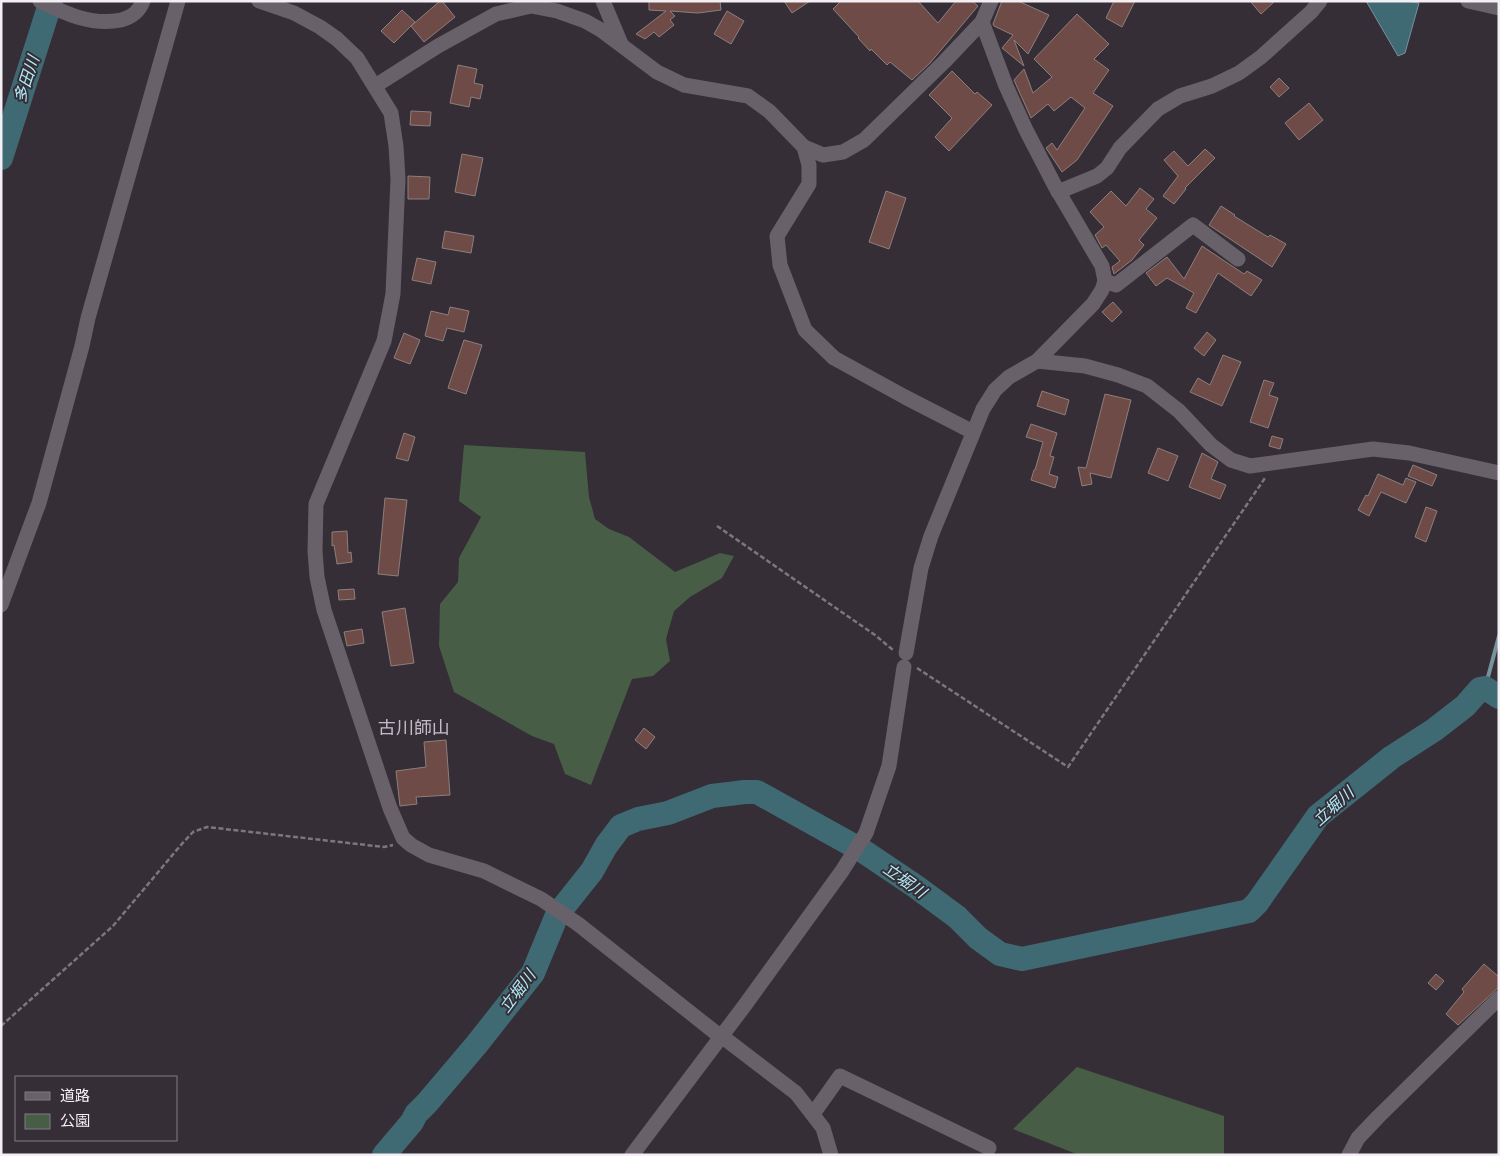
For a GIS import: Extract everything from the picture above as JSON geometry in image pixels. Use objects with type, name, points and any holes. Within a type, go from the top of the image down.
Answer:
[{"type":"street","points":[[40,1],[66,14],[104,23],[132,17],[142,6],[143,1]]},
{"type":"street","points":[[1,605],[39,503],[88,318],[178,1]]},
{"type":"street","points":[[259,1],[294,13],[338,39],[357,58],[391,112],[398,179],[393,294],[384,341],[316,504],[314,551],[317,578],[324,610],[390,808],[403,838],[428,855],[484,871],[541,899],[578,924],[721,1037],[796,1093],[823,1128],[831,1155]]},
{"type":"street","points":[[603,1],[622,45]]},
{"type":"street","points":[[1058,192],[1097,176],[1107,168],[1120,148],[1158,108],[1180,96],[1212,86],[1239,73],[1311,12],[1320,1]]},
{"type":"street","points":[[1468,1],[1499,8]]},
{"type":"street","points":[[375,86],[438,46],[496,14],[530,6],[558,11],[585,21],[601,30],[657,72],[684,85],[748,96],[769,112],[804,147],[822,155],[843,152],[864,140],[982,22],[990,2]]},
{"type":"street","points":[[632,1155],[842,871],[866,833],[889,766],[921,568],[931,536],[983,409],[995,390],[1009,376],[1037,360],[1093,304],[1106,281],[1102,266],[1058,192],[1026,130],[1006,86],[982,22]]},
{"type":"street","points":[[804,147],[809,165],[809,184],[778,236],[780,265],[805,330],[834,358],[973,432]]},
{"type":"street","points":[[1106,281],[1116,285],[1193,226],[1238,259]]},
{"type":"street","points":[[1037,360],[1085,366],[1118,375],[1147,386],[1178,411],[1211,445],[1231,460],[1250,466],[1373,449],[1409,453],[1499,472]]},
{"type":"street","points":[[1349,1155],[1358,1138],[1378,1117],[1498,1000]]},
{"type":"street","points":[[813,1114],[840,1076],[989,1148]]},
{"type":"path","points":[[717,526],[875,635],[905,659],[1068,767],[1276,463]]},
{"type":"path","points":[[1,1026],[113,926],[194,832],[207,826],[234,828],[384,847],[397,844],[403,838]]},
{"type":"green space","points":[[464,445],[585,452],[589,497],[595,519],[609,529],[629,537],[675,572],[720,553],[734,556],[722,578],[690,597],[674,611],[666,639],[670,661],[653,676],[632,679],[591,785],[565,774],[554,744],[532,736],[454,692],[439,646],[440,604],[458,582],[459,558],[481,517],[459,501]]},
{"type":"green space","points":[[1077,1067],[1224,1116],[1224,1155],[1079,1155],[1013,1129]]},
{"type":"water","points":[[1366,1],[1408,1],[1419,3],[1405,53],[1398,56]]},
{"type":"building","points":[[440,1],[455,17],[424,42],[411,26]]},
{"type":"building","points":[[649,1],[720,1],[721,10],[698,13],[670,11],[675,16],[670,20],[674,25],[659,37],[654,32],[645,39],[636,34],[666,11],[649,10]]},
{"type":"building","points":[[784,1],[810,1],[792,13]]},
{"type":"building","points":[[841,1],[918,1],[938,23],[956,1],[972,1],[978,6],[930,63],[912,80],[890,62],[887,65],[858,38],[833,9]]},
{"type":"building","points":[[1002,1],[1018,1],[1049,15],[1028,54],[1014,40],[1024,66],[1002,48],[1013,35],[993,24]]},
{"type":"building","points":[[1114,1],[1135,1],[1122,27],[1106,18]]},
{"type":"building","points":[[1250,1],[1275,1],[1261,14]]},
{"type":"building","points":[[402,10],[415,22],[394,43],[381,31]]},
{"type":"building","points":[[727,11],[744,21],[731,44],[714,34]]},
{"type":"building","points":[[1077,14],[1109,44],[1094,59],[1109,70],[1093,93],[1113,106],[1077,160],[1062,172],[1046,148],[1052,143],[1057,150],[1085,108],[1071,97],[1054,111],[1048,104],[1031,118],[1014,80],[1024,69],[1033,93],[1052,77],[1034,59]]},
{"type":"building","points":[[458,65],[477,69],[474,83],[483,85],[480,99],[471,97],[469,107],[450,103]]},
{"type":"building","points":[[952,71],[975,94],[977,92],[992,105],[949,151],[935,137],[952,118],[929,95]]},
{"type":"building","points":[[1279,78],[1289,88],[1279,97],[1270,87]]},
{"type":"building","points":[[1309,103],[1323,120],[1299,140],[1285,123]]},
{"type":"building","points":[[411,111],[431,112],[430,126],[410,125]]},
{"type":"building","points":[[1205,149],[1215,158],[1185,188],[1174,204],[1163,196],[1178,176],[1164,160],[1174,151],[1188,166]]},
{"type":"building","points":[[462,154],[483,158],[475,196],[455,192]]},
{"type":"building","points":[[408,176],[430,177],[429,199],[408,199]]},
{"type":"building","points":[[1140,188],[1154,199],[1146,209],[1157,218],[1139,240],[1144,245],[1132,260],[1114,274],[1112,267],[1120,261],[1106,245],[1102,248],[1095,235],[1104,227],[1090,212],[1111,191],[1126,206]]},
{"type":"building","points":[[886,191],[906,198],[889,249],[869,242]]},
{"type":"building","points":[[1221,206],[1268,237],[1270,235],[1286,244],[1272,267],[1209,225]]},
{"type":"building","points":[[445,231],[474,236],[471,253],[442,248]]},
{"type":"building","points":[[1202,246],[1244,274],[1247,271],[1262,280],[1251,296],[1218,273],[1196,313],[1186,308],[1194,293],[1167,278],[1156,286],[1146,273],[1167,257],[1184,279]]},
{"type":"building","points":[[417,258],[436,262],[431,284],[412,280]]},
{"type":"building","points":[[1113,302],[1122,312],[1112,322],[1102,312]]},
{"type":"building","points":[[450,307],[469,311],[464,332],[447,328],[443,341],[425,336],[431,311],[448,315]]},
{"type":"building","points":[[1207,332],[1216,340],[1204,356],[1194,348]]},
{"type":"building","points":[[404,333],[420,340],[410,364],[394,358]]},
{"type":"building","points":[[464,340],[482,345],[466,394],[448,388]]},
{"type":"building","points":[[1223,355],[1241,362],[1222,406],[1190,392],[1198,378],[1210,385]]},
{"type":"building","points":[[1264,380],[1274,383],[1269,395],[1278,398],[1268,428],[1250,422]]},
{"type":"building","points":[[1042,391],[1069,400],[1065,415],[1037,406]]},
{"type":"building","points":[[1105,394],[1131,400],[1111,478],[1090,473],[1092,484],[1082,486],[1078,467],[1086,468]]},
{"type":"building","points":[[1031,424],[1057,433],[1050,456],[1054,457],[1049,474],[1058,477],[1055,488],[1031,480],[1043,442],[1026,437]]},
{"type":"building","points":[[404,433],[415,437],[408,461],[396,458]]},
{"type":"building","points":[[1272,436],[1283,439],[1280,449],[1269,446]]},
{"type":"building","points":[[1158,448],[1178,456],[1168,481],[1148,473]]},
{"type":"building","points":[[1202,453],[1218,462],[1211,479],[1226,485],[1220,499],[1189,487]]},
{"type":"building","points":[[1413,465],[1437,475],[1432,486],[1408,476]]},
{"type":"building","points":[[1378,474],[1403,485],[1406,478],[1416,482],[1406,503],[1381,492],[1369,516],[1358,510],[1366,495],[1368,496]]},
{"type":"building","points":[[385,498],[407,500],[398,576],[378,574]]},
{"type":"building","points":[[1426,507],[1437,511],[1426,542],[1415,537]]},
{"type":"building","points":[[347,531],[348,553],[351,552],[352,562],[337,564],[334,545],[332,546],[332,532]]},
{"type":"building","points":[[354,589],[355,599],[339,600],[338,590]]},
{"type":"building","points":[[405,608],[414,663],[391,666],[382,612]]},
{"type":"building","points":[[362,629],[364,643],[347,646],[344,632]]},
{"type":"building","points":[[644,728],[655,737],[646,749],[635,740]]},
{"type":"building","points":[[446,740],[450,795],[416,797],[417,804],[400,806],[396,771],[426,767],[424,742]]},
{"type":"building","points":[[1484,964],[1499,977],[1499,987],[1458,1025],[1446,1014],[1464,992],[1462,989]]},
{"type":"building","points":[[1436,974],[1444,981],[1436,990],[1428,983]]},
{"type":"waterway","name":"多田川","points":[[1,158],[51,1]]},
{"type":"waterway","points":[[1485,688],[1499,636]]},
{"type":"waterway","name":"立堀川","points":[[384,1155],[412,1122],[416,1114],[477,1044],[533,973],[557,915],[592,871],[606,846],[621,826],[638,819],[668,813],[712,796],[757,792],[863,851],[957,917],[978,938],[1000,954],[1022,959],[1249,911],[1257,903],[1318,816],[1392,757],[1434,730],[1465,706],[1480,689],[1485,688],[1499,697]]},
{"type":"district","name":"古川師山","points":[[414,728]]}]
